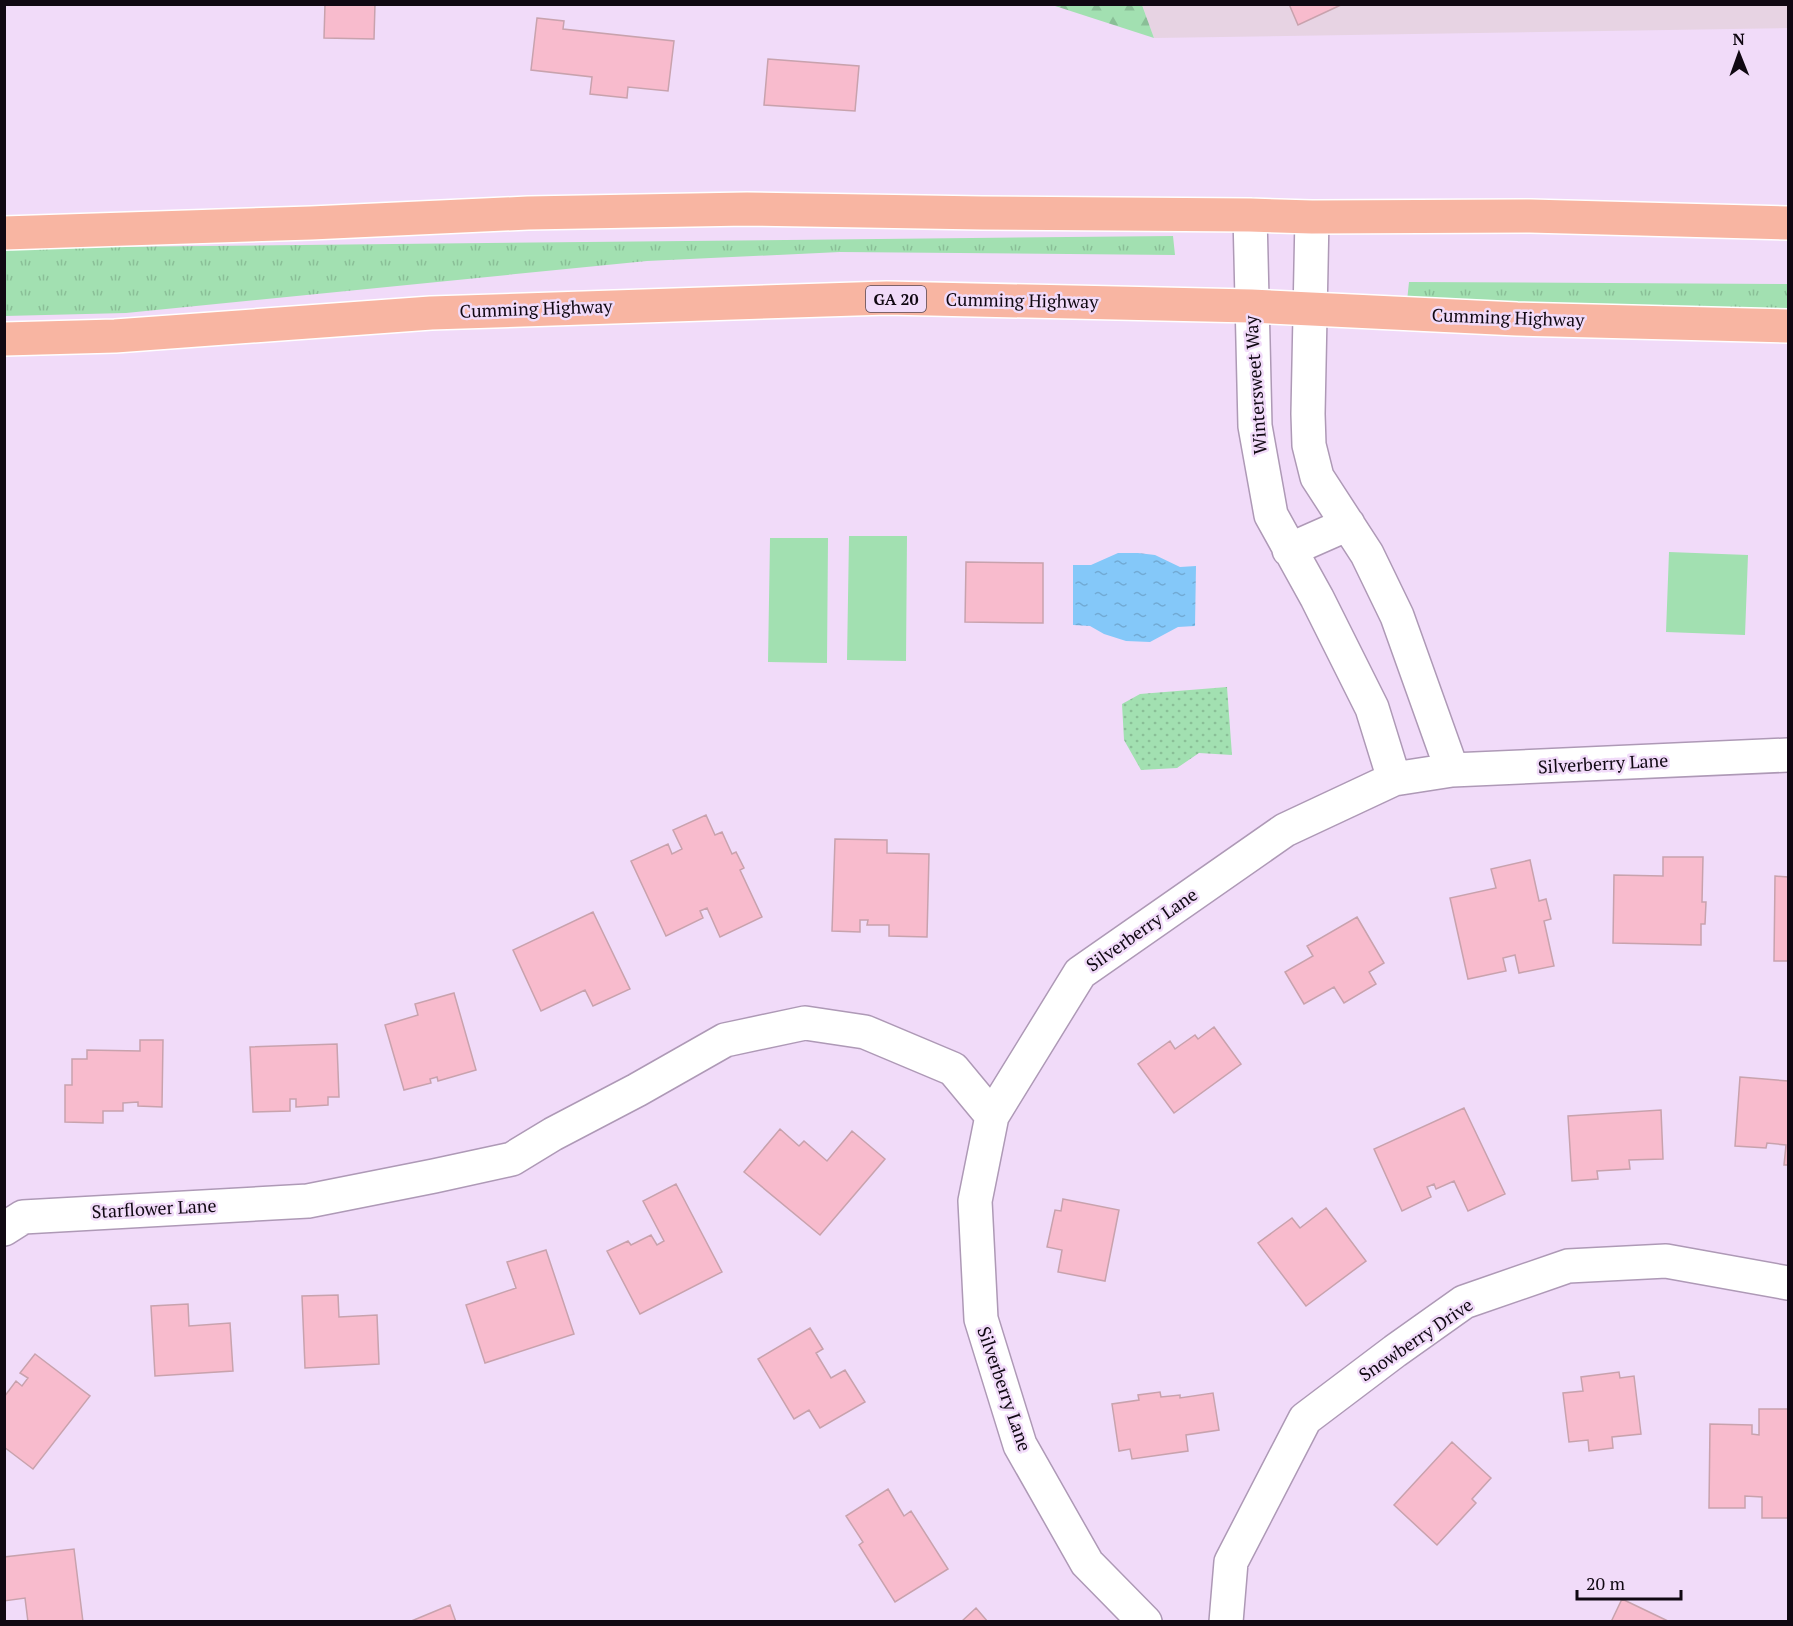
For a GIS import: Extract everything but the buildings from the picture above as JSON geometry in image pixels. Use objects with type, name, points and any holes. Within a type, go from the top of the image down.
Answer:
[{"type":"highway","points":[[4,233],[528,213],[724,210],[1312,217],[1530,216],[1788,223]]},
{"type":"highway","name":"Cumming Highway","points":[[4,339],[115,336],[432,313],[875,299],[1251,306],[1528,320],[1788,326]]},
{"type":"street","name":"Wintersweet Way","points":[[1250,215],[1255,426],[1271,514],[1317,598],[1372,708],[1394,779]]},
{"type":"street","points":[[1312,217],[1308,414],[1309,445],[1317,477],[1367,554],[1397,616],[1452,770]]},
{"type":"street","points":[[1289,550],[1348,524]]},
{"type":"street","name":"Silverberry Lane","points":[[1145,1622],[1087,1563],[1020,1445],[981,1319],[975,1201],[992,1116],[1080,973],[1285,830],[1394,779],[1452,770],[1788,755]]},
{"type":"street","name":"Starflower Lane","points":[[4,1229],[22,1217],[308,1201],[512,1159],[553,1134],[725,1040],[805,1023],[865,1032],[953,1069],[992,1116]]},
{"type":"street","name":"Snowberry Drive","points":[[1226,1622],[1231,1562],[1305,1419],[1464,1302],[1568,1266],[1600,1264],[1666,1261],[1788,1283]]},
{"type":"shaded area","points":[[1788,4],[1788,28],[1154,38],[1142,5]]},
{"type":"green space","points":[[1052,5],[1142,5],[1154,38]]},
{"type":"green space","points":[[1173,236],[1175,255],[840,252],[647,261],[126,313],[5,316],[4,248]]},
{"type":"green space","points":[[1409,282],[1788,284],[1788,310],[1407,301]]},
{"type":"green space","points":[[849,536],[907,536],[906,661],[847,660]]},
{"type":"green space","points":[[770,538],[828,538],[827,663],[768,662]]},
{"type":"green space","points":[[1669,552],[1748,555],[1745,635],[1666,632]]},
{"type":"green space","points":[[1227,687],[1232,755],[1199,753],[1177,768],[1141,770],[1124,740],[1122,704],[1140,694]]},
{"type":"water","points":[[1118,553],[1155,555],[1180,567],[1196,566],[1195,626],[1178,627],[1150,642],[1126,641],[1104,634],[1090,626],[1073,625],[1073,565],[1091,565]]}]
